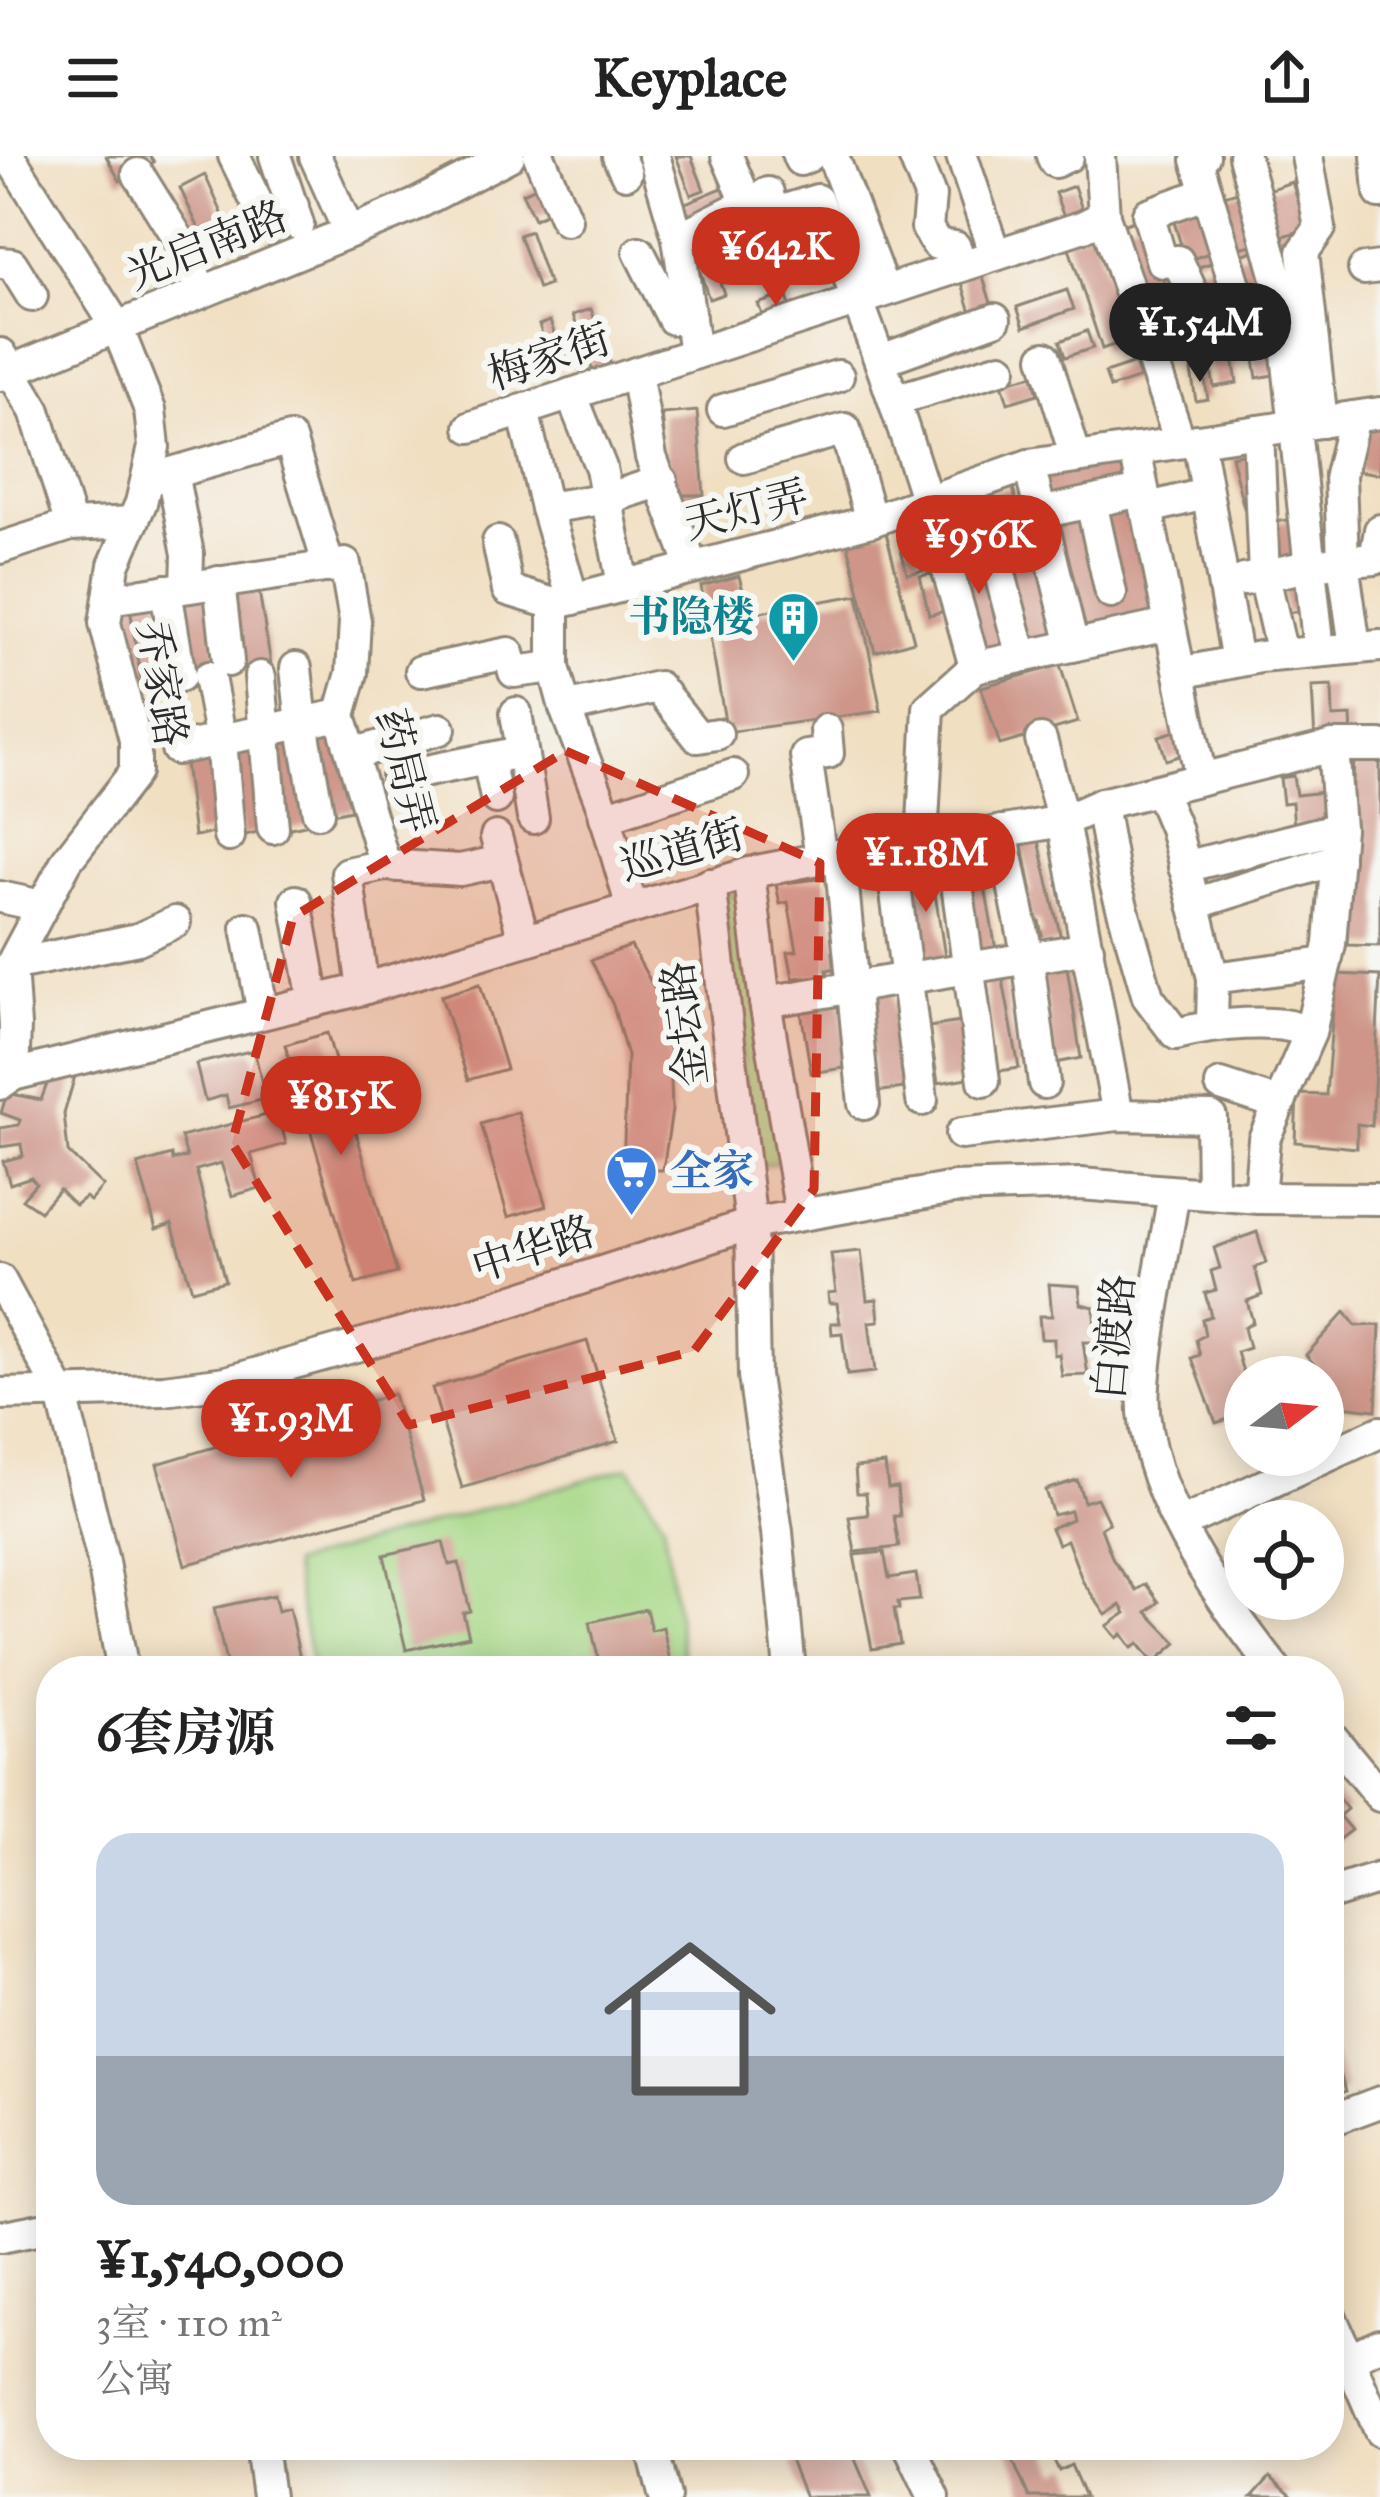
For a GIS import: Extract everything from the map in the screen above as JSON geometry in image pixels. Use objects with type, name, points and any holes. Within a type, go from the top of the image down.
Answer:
[{"type":"street","name":"乔家路","points":[[9,156],[117,327],[150,410],[159,476],[114,565],[105,623],[136,740],[135,772],[67,860],[11,964]]},
{"type":"street","points":[[234,156],[266,220],[293,206]]},
{"type":"street","points":[[275,156],[305,250]]},
{"type":"street","points":[[316,156],[349,232]]},
{"type":"street","name":"光启南路","points":[[4,366],[117,327],[413,206],[471,165],[509,156]]},
{"type":"street","points":[[538,156],[566,220]]},
{"type":"street","points":[[654,156],[678,238],[695,353]]},
{"type":"street","points":[[727,156],[747,203]]},
{"type":"street","points":[[798,156],[800,160],[809,156]]},
{"type":"street","points":[[833,156],[872,295],[881,360],[929,503],[975,667]]},
{"type":"street","points":[[914,156],[930,196],[928,228],[937,244],[956,247],[962,266]]},
{"type":"street","points":[[962,156],[994,255]]},
{"type":"street","points":[[1052,156],[1054,162],[1068,156]]},
{"type":"street","points":[[1204,156],[1197,160],[1239,298]]},
{"type":"street","points":[[1244,156],[1308,424]]},
{"type":"street","points":[[1307,156],[1320,228],[1304,252],[1310,566],[1319,651]]},
{"type":"street","points":[[1377,156],[1380,193]]},
{"type":"street","points":[[1104,158],[1103,216],[1205,494],[1237,661]]},
{"type":"street","points":[[138,174],[189,256],[200,293]]},
{"type":"street","points":[[678,238],[768,193],[772,214],[817,200],[872,295]]},
{"type":"street","points":[[1199,308],[1178,261],[1162,262],[1148,214],[1207,193]]},
{"type":"street","name":"梅家街","points":[[471,427],[1103,216]]},
{"type":"street","points":[[639,252],[673,319],[690,318]]},
{"type":"street","points":[[0,263],[12,265],[32,296]]},
{"type":"street","points":[[1140,325],[1239,298],[1281,299]]},
{"type":"street","points":[[881,360],[995,320]]},
{"type":"street","points":[[1045,357],[1076,458]]},
{"type":"street","points":[[4,366],[35,411],[71,525]]},
{"type":"street","points":[[895,400],[1001,368]]},
{"type":"street","points":[[636,373],[651,457],[692,567]]},
{"type":"street","points":[[723,410],[838,376]]},
{"type":"street","points":[[786,392],[803,441]]},
{"type":"street","points":[[572,394],[602,468],[623,585]]},
{"type":"street","points":[[523,410],[563,602],[554,667],[632,908]]},
{"type":"street","points":[[1180,673],[1282,654],[1367,646],[1343,562],[1340,476],[1367,415]]},
{"type":"street","name":"天灯弄","points":[[563,602],[871,521],[1029,465],[1367,415]]},
{"type":"street","points":[[744,458],[845,429],[871,521]]},
{"type":"street","points":[[1258,431],[1264,576],[1282,654]]},
{"type":"street","name":"药局弄","points":[[159,476],[290,439],[355,621],[352,674],[340,716],[385,866],[347,873],[363,989]]},
{"type":"street","points":[[1135,449],[1201,779]]},
{"type":"street","points":[[1029,465],[1072,646]]},
{"type":"street","points":[[159,476],[188,554],[176,589],[206,671],[221,740],[229,836]]},
{"type":"street","points":[[545,508],[609,498],[662,481]]},
{"type":"street","points":[[939,536],[1091,502],[1205,494]]},
{"type":"street","points":[[1091,502],[1111,593]]},
{"type":"street","points":[[0,548],[71,525],[133,522]]},
{"type":"street","points":[[987,525],[1022,657]]},
{"type":"street","points":[[1221,585],[1310,566],[1375,559],[1380,530]]},
{"type":"street","points":[[498,542],[508,590],[563,602]]},
{"type":"street","points":[[109,598],[337,565]]},
{"type":"street","points":[[206,671],[219,582]]},
{"type":"street","points":[[984,1081],[972,968],[936,841],[929,708],[975,667],[1168,625]]},
{"type":"street","points":[[421,671],[508,653],[514,672],[554,667]]},
{"type":"street","points":[[296,668],[318,812]]},
{"type":"street","points":[[260,677],[273,828]]},
{"type":"street","points":[[565,707],[658,687],[698,737],[717,734]]},
{"type":"street","points":[[516,713],[533,818]]},
{"type":"street","points":[[177,749],[340,716]]},
{"type":"street","points":[[352,754],[440,729]]},
{"type":"street","points":[[826,730],[828,753],[806,756],[831,856],[864,1104]]},
{"type":"street","points":[[1040,740],[1063,821],[1118,1115]]},
{"type":"street","points":[[388,744],[400,789],[521,752]]},
{"type":"street","points":[[1259,1198],[1264,1139],[1310,1034],[1326,963],[1339,828],[1333,746]]},
{"type":"street","name":"巡道街","points":[[7,1079],[363,989],[749,873],[890,845],[1063,821],[1101,804],[1333,746],[1380,746]]},
{"type":"street","points":[[488,759],[496,798]]},
{"type":"street","points":[[605,817],[733,775]]},
{"type":"street","points":[[1159,790],[1175,828],[1213,978],[1212,1025]]},
{"type":"street","points":[[1101,804],[1114,879],[1148,997],[1176,1034],[1212,1025],[1294,1024],[1310,1034]]},
{"type":"street","points":[[1184,867],[1339,828]]},
{"type":"street","points":[[1002,831],[1028,958],[1044,1083]]},
{"type":"street","points":[[890,845],[922,1100]]},
{"type":"street","points":[[385,866],[460,870],[499,849],[524,940]]},
{"type":"street","points":[[1194,904],[1337,859]]},
{"type":"street","points":[[749,873],[765,1002],[801,1214]]},
{"type":"street","name":"金坛路","points":[[710,884],[751,1224],[754,1376],[789,1656]]},
{"type":"street","points":[[0,896],[42,906]]},
{"type":"street","points":[[296,901],[314,1001]]},
{"type":"street","points":[[7,1079],[11,964],[138,939],[175,922]]},
{"type":"street","points":[[247,928],[263,1013]]},
{"type":"street","points":[[765,1002],[1088,947]]},
{"type":"street","points":[[1213,978],[1326,963]]},
{"type":"street","points":[[1221,1085],[1276,1103]]},
{"type":"street","points":[[961,1134],[1118,1115],[1211,1117],[1212,1194]]},
{"type":"street","name":"中华路","points":[[0,1394],[164,1390],[226,1382],[471,1314],[751,1224],[954,1188],[1080,1184],[1259,1198],[1380,1199]]},
{"type":"street","name":"白渡路","points":[[1174,1192],[1143,1388],[1152,1455],[1180,1524],[1226,1609],[1265,1656]]},
{"type":"street","points":[[0,1280],[62,1395],[102,1556],[120,1656]]},
{"type":"street","points":[[1180,1524],[1380,1432]]},
{"type":"street","points":[[1344,1752],[1380,1796]]},
{"type":"street","points":[[1344,1889],[1380,1878]]},
{"type":"street","points":[[1344,2115],[1380,2102]]},
{"type":"street","points":[[0,2236],[36,2230]]},
{"type":"street","points":[[1350,2358],[1380,2344]]},
{"type":"street","points":[[1344,2345],[1380,2431]]},
{"type":"street","points":[[263,2460],[268,2497]]},
{"type":"street","points":[[655,2460],[665,2497]]},
{"type":"street","points":[[916,2460],[934,2497]]},
{"type":"highlighted area","points":[[566,751],[820,863],[814,1189],[694,1351],[409,1425],[232,1143],[293,917]]},
{"type":"green space","points":[[743,892],[779,1162],[754,1168],[722,895]]},
{"type":"green space","points":[[629,1467],[663,1522],[683,1656],[310,1656],[292,1564]]},
{"type":"building","points":[[106,156],[150,156],[154,162],[120,181]]},
{"type":"building","points":[[676,156],[691,156],[704,190],[691,195]]},
{"type":"building","points":[[205,175],[225,220],[200,231],[180,188]]},
{"type":"building","points":[[1292,182],[1307,229],[1274,239],[1259,193]]},
{"type":"building","points":[[544,184],[555,209],[534,219],[522,193]]},
{"type":"building","points":[[727,186],[735,207],[686,226],[678,206]]},
{"type":"building","points":[[1074,186],[1086,221],[1068,228],[1055,193]]},
{"type":"building","points":[[1247,189],[1264,241],[1231,251],[1214,199]]},
{"type":"building","points":[[1199,199],[1215,251],[1186,261],[1170,209]]},
{"type":"building","points":[[810,206],[819,233],[784,246],[774,219]]},
{"type":"building","points":[[1143,218],[1169,297],[1143,306],[1116,227]]},
{"type":"building","points":[[1092,230],[1128,340],[1102,349],[1066,239]]},
{"type":"building","points":[[530,231],[549,285],[538,289],[519,235]]},
{"type":"building","points":[[705,237],[724,294],[709,299],[690,242]]},
{"type":"building","points":[[776,239],[784,259],[763,266],[756,246]]},
{"type":"building","points":[[1263,248],[1273,280],[1239,291],[1228,259]]},
{"type":"building","points":[[1220,260],[1230,291],[1202,299],[1193,269]]},
{"type":"building","points":[[980,267],[994,313],[973,319],[959,273]]},
{"type":"building","points":[[1067,290],[1074,309],[1024,327],[1017,307]]},
{"type":"building","points":[[786,294],[793,315],[766,325],[758,304]]},
{"type":"building","points":[[1268,307],[1279,374],[1257,378],[1246,311]]},
{"type":"building","points":[[1225,308],[1237,383],[1214,387],[1201,312]]},
{"type":"building","points":[[591,309],[614,374],[596,381],[587,354],[570,360],[565,347],[582,341],[573,315]]},
{"type":"building","points":[[550,321],[563,359],[552,363],[539,325]]},
{"type":"building","points":[[1195,321],[1200,347],[1181,350],[1177,324]]},
{"type":"building","points":[[1087,331],[1093,348],[1065,357],[1060,341]]},
{"type":"building","points":[[1135,363],[1140,378],[1110,388],[1105,373]]},
{"type":"building","points":[[1203,369],[1208,399],[1196,401],[1191,371]]},
{"type":"building","points":[[1033,375],[1038,394],[1008,403],[1002,383]]},
{"type":"building","points":[[697,411],[704,495],[670,495],[662,414]]},
{"type":"building","points":[[1367,421],[1380,423],[1380,474],[1359,471]]},
{"type":"building","points":[[1246,453],[1259,504],[1244,508],[1231,456]]},
{"type":"building","points":[[1123,456],[1130,484],[1048,503],[1042,475]]},
{"type":"building","points":[[1013,488],[1019,513],[992,519],[986,494]]},
{"type":"building","points":[[1134,500],[1160,617],[1075,637],[1050,519]]},
{"type":"building","points":[[1301,518],[1307,558],[1279,562],[1275,522]]},
{"type":"building","points":[[1030,521],[1060,638],[1025,647],[997,530]]},
{"type":"building","points":[[885,529],[914,641],[875,652],[846,537]]},
{"type":"building","points":[[979,535],[1010,649],[977,657],[948,543]]},
{"type":"building","points":[[917,541],[923,571],[907,574],[900,545]]},
{"type":"building","points":[[937,573],[945,611],[929,615],[920,576]]},
{"type":"building","points":[[1307,573],[1311,610],[1285,613],[1282,577]]},
{"type":"building","name":"书隐楼","points":[[739,576],[749,614],[858,595],[881,711],[727,732],[701,586]]},
{"type":"building","points":[[258,585],[271,665],[238,670],[226,589]]},
{"type":"building","points":[[210,591],[220,671],[187,676],[177,595]]},
{"type":"building","points":[[159,596],[173,682],[142,687],[129,601]]},
{"type":"building","points":[[1060,665],[1078,722],[1000,745],[981,687]]},
{"type":"building","points":[[1332,686],[1333,717],[1351,716],[1352,737],[1315,741],[1312,687]]},
{"type":"building","points":[[337,728],[355,809],[328,815],[311,734]]},
{"type":"building","points":[[1179,730],[1186,754],[1166,760],[1159,736]]},
{"type":"building","points":[[296,733],[314,823],[286,829],[271,738]]},
{"type":"building","points":[[253,742],[269,829],[242,836],[227,748]]},
{"type":"building","points":[[210,751],[222,832],[194,836],[184,754]]},
{"type":"building","points":[[1354,756],[1380,756],[1380,946],[1347,945]]},
{"type":"building","points":[[1293,776],[1296,795],[1325,792],[1328,823],[1294,827],[1292,802],[1283,803],[1280,778]]},
{"type":"building","points":[[1037,832],[1062,943],[1032,947],[1030,937],[1042,935],[1039,921],[1030,922],[1026,894],[1032,893],[1024,852],[1016,853],[1013,836]]},
{"type":"building","points":[[979,852],[996,950],[977,953],[961,854]]},
{"type":"building","points":[[930,862],[946,963],[920,966],[906,865]]},
{"type":"building","points":[[827,878],[841,967],[827,970],[828,976],[793,978],[788,952],[797,951],[788,902],[780,904],[776,884]]},
{"type":"building","points":[[631,946],[657,993],[670,1053],[672,1110],[663,1170],[623,1170],[627,1056],[613,1005],[591,960]]},
{"type":"building","points":[[1066,960],[1081,1058],[1055,1063],[1041,964]]},
{"type":"building","points":[[1001,969],[1019,1068],[999,1071],[983,972]]},
{"type":"building","points":[[1336,974],[1380,976],[1372,1126],[1357,1124],[1357,1148],[1295,1142],[1297,1094],[1326,1095]]},
{"type":"building","points":[[480,984],[506,1069],[468,1080],[441,996]]},
{"type":"building","points":[[892,988],[904,1088],[875,1092],[865,992]]},
{"type":"building","points":[[840,1000],[850,1067],[811,1073],[800,1005]]},
{"type":"building","points":[[960,1022],[968,1078],[938,1083],[929,1027]]},
{"type":"building","points":[[327,1033],[397,1273],[356,1284],[285,1045]]},
{"type":"building","points":[[254,1050],[266,1099],[229,1108],[226,1095],[205,1101],[196,1064]]},
{"type":"building","points":[[53,1068],[75,1076],[64,1114],[68,1152],[103,1186],[90,1201],[85,1197],[75,1205],[59,1189],[40,1211],[22,1199],[36,1183],[31,1177],[10,1184],[3,1161],[23,1156],[21,1144],[0,1147],[0,1128],[19,1125],[20,1120],[1,1113],[7,1093],[41,1100]]},
{"type":"building","points":[[278,1112],[286,1144],[251,1154],[260,1188],[232,1196],[221,1163],[196,1170],[225,1281],[192,1290],[172,1224],[156,1229],[138,1165],[172,1155],[173,1160],[187,1157],[181,1137]]},
{"type":"building","points":[[518,1112],[546,1206],[508,1217],[481,1124]]},
{"type":"building","points":[[1257,1232],[1266,1263],[1255,1268],[1262,1295],[1247,1301],[1253,1322],[1244,1328],[1249,1348],[1237,1352],[1238,1356],[1224,1356],[1224,1421],[1216,1423],[1192,1358],[1200,1355],[1196,1340],[1205,1335],[1202,1319],[1211,1316],[1205,1293],[1216,1290],[1211,1271],[1220,1268],[1214,1248]]},
{"type":"building","points":[[861,1251],[867,1300],[877,1299],[879,1321],[869,1322],[875,1372],[847,1375],[842,1333],[832,1334],[831,1323],[840,1323],[837,1303],[829,1303],[828,1293],[836,1292],[831,1254]]},
{"type":"building","points":[[1049,1284],[1079,1286],[1081,1304],[1094,1307],[1095,1342],[1083,1342],[1088,1375],[1062,1376],[1054,1339],[1041,1339],[1039,1316],[1052,1316]]},
{"type":"building","points":[[1345,1312],[1356,1326],[1380,1325],[1376,1410],[1344,1406],[1344,1356],[1306,1355]]},
{"type":"building","points":[[587,1341],[618,1441],[462,1488],[432,1388]]},
{"type":"building","points":[[393,1394],[424,1500],[185,1565],[157,1464]]},
{"type":"building","points":[[885,1464],[888,1488],[897,1487],[900,1516],[894,1516],[899,1547],[855,1552],[849,1517],[868,1515],[866,1493],[857,1493],[855,1467]]},
{"type":"building","points":[[1077,1480],[1084,1502],[1097,1498],[1109,1523],[1101,1528],[1113,1560],[1136,1590],[1146,1584],[1159,1602],[1147,1612],[1177,1643],[1162,1656],[1148,1656],[1139,1644],[1132,1648],[1122,1634],[1117,1638],[1107,1626],[1126,1613],[1121,1605],[1106,1615],[1083,1582],[1067,1540],[1058,1544],[1051,1528],[1072,1519],[1070,1511],[1053,1515],[1045,1490]]},
{"type":"building","points":[[443,1542],[449,1565],[459,1563],[470,1611],[463,1613],[469,1636],[406,1650],[384,1555]]},
{"type":"building","points":[[884,1552],[889,1578],[916,1574],[920,1600],[898,1602],[899,1609],[894,1609],[900,1644],[872,1649],[854,1555]]},
{"type":"building","points":[[274,1595],[278,1611],[289,1608],[299,1656],[225,1656],[214,1608]]},
{"type":"building","points":[[646,1609],[651,1630],[663,1627],[669,1656],[598,1656],[590,1622]]},
{"type":"building","points":[[790,2460],[855,2460],[871,2497],[805,2497]]},
{"type":"building","points":[[1013,2460],[1054,2460],[1059,2471],[1071,2465],[1085,2497],[1029,2497]]},
{"type":"building","points":[[1270,2477],[1293,2497],[1252,2497]]},
{"type":"place","name":"书隐楼","points":[[793,663]]},
{"type":"place","name":"全家","points":[[631,1217]]}]
